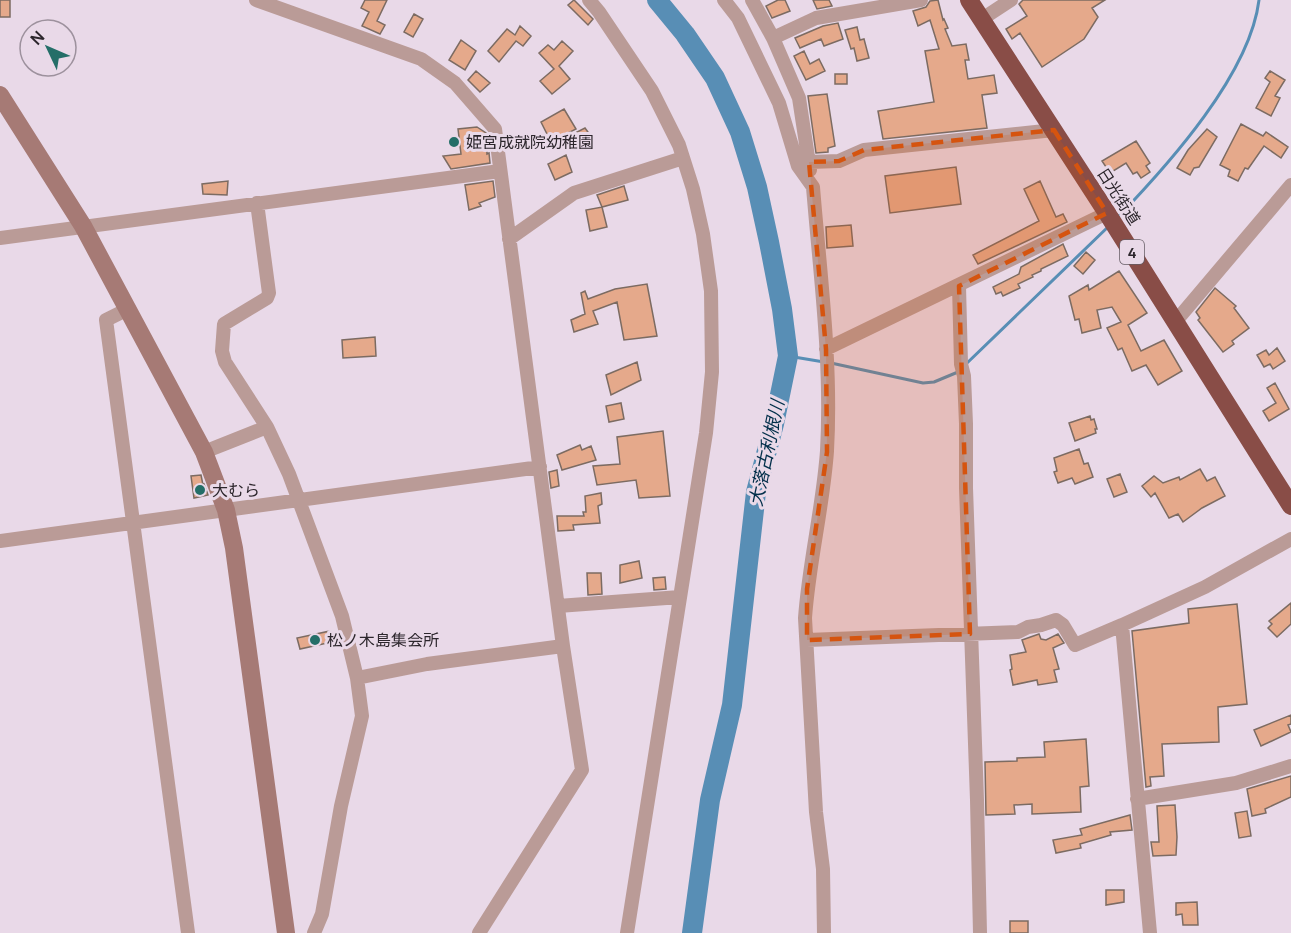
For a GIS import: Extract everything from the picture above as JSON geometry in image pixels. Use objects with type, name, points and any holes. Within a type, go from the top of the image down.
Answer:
[{"type":"highway","name":"日光街道","points":[[969,0],[1289,499]]},
{"type":"street","points":[[256,0],[293,6],[421,59],[455,82],[495,129],[582,770],[479,933]]},
{"type":"street","points":[[589,0],[652,91],[679,145],[703,234],[711,291],[712,372],[706,433],[627,933]]},
{"type":"street","points":[[724,0],[738,18],[779,103],[798,166],[813,187]]},
{"type":"street","points":[[773,38],[816,18],[921,0]]},
{"type":"street","points":[[982,19],[1011,0]]},
{"type":"street","points":[[738,18],[755,4],[773,38],[799,98],[813,187],[826,349],[827,452],[807,589],[806,618],[816,812],[823,869],[824,933]]},
{"type":"street","points":[[0,95],[82,226],[128,309],[204,452],[226,510],[234,548],[286,933]]},
{"type":"street","points":[[809,162],[839,162],[864,150],[1053,130]]},
{"type":"street","points":[[509,239],[574,194],[683,158]]},
{"type":"street","points":[[0,238],[500,171]]},
{"type":"street","points":[[1176,321],[1291,185]]},
{"type":"street","points":[[257,203],[269,293],[267,298],[224,324],[222,351],[227,369],[267,427],[289,474],[342,616],[357,678],[362,716],[341,806],[322,914],[314,933]]},
{"type":"street","points":[[826,349],[1107,213]]},
{"type":"street","points":[[959,286],[961,364],[964,376],[966,424],[980,933]]},
{"type":"street","points":[[128,309],[106,320],[188,933]]},
{"type":"street","points":[[204,452],[267,427]]},
{"type":"street","points":[[0,540],[540,467]]},
{"type":"street","points":[[807,640],[1018,632],[1056,620],[1063,625],[1075,645],[1204,587],[1291,539]]},
{"type":"street","points":[[558,606],[680,597]]},
{"type":"street","points":[[1122,625],[1150,933]]},
{"type":"street","points":[[357,678],[427,664],[564,646]]},
{"type":"street","points":[[1137,798],[1236,783],[1291,766]]},
{"type":"highlighted area","points":[[1054,130],[1107,213],[959,286],[970,634],[807,640],[807,589],[827,452],[826,349],[809,162],[839,161],[864,150]]},
{"type":"building","points":[[0,0],[10,0],[10,17],[0,17]]},
{"type":"building","points":[[365,0],[387,0],[377,21],[385,25],[380,34],[362,26],[369,12],[361,8]]},
{"type":"building","points":[[574,0],[593,19],[588,25],[568,5]]},
{"type":"building","points":[[778,0],[785,0],[790,11],[772,18],[766,6]]},
{"type":"building","points":[[813,0],[829,0],[832,6],[817,9]]},
{"type":"building","points":[[938,0],[952,46],[966,44],[969,60],[965,60],[968,79],[994,75],[997,93],[982,95],[987,128],[883,139],[878,111],[934,102],[925,51],[939,49],[930,20],[918,26],[913,11],[926,7],[930,1]]},
{"type":"building","points":[[1023,0],[1105,0],[1092,8],[1098,17],[1084,39],[1042,67],[1020,33],[1012,39],[1006,29],[1027,16],[1019,4]]},
{"type":"building","points":[[414,14],[423,19],[413,37],[404,32]]},
{"type":"building","points":[[838,23],[843,39],[824,46],[821,39],[800,48],[795,38],[823,26]]},
{"type":"building","points":[[520,26],[531,36],[523,46],[516,41],[499,62],[488,51],[507,29],[515,35]]},
{"type":"building","points":[[857,27],[860,40],[864,39],[869,58],[857,61],[854,48],[851,49],[845,30]]},
{"type":"building","points":[[461,40],[476,51],[465,70],[449,60]]},
{"type":"building","points":[[562,41],[573,51],[559,66],[570,79],[552,94],[540,81],[554,69],[539,53],[548,45],[554,50]]},
{"type":"building","points":[[804,51],[810,64],[819,59],[825,71],[806,80],[794,56]]},
{"type":"building","points":[[476,71],[490,83],[480,92],[468,80]]},
{"type":"building","points":[[1270,71],[1285,80],[1275,96],[1280,98],[1271,116],[1256,108],[1270,82],[1265,78]]},
{"type":"building","points":[[835,74],[847,74],[847,84],[835,84]]},
{"type":"building","points":[[827,94],[835,146],[828,148],[828,152],[816,153],[808,96]]},
{"type":"building","points":[[564,109],[576,129],[551,142],[541,122]]},
{"type":"building","points":[[1241,124],[1263,136],[1266,132],[1288,147],[1281,158],[1264,146],[1248,169],[1245,168],[1238,181],[1228,176],[1230,170],[1220,165]]},
{"type":"building","points":[[477,127],[486,133],[490,163],[451,169],[443,156],[461,154],[458,129]]},
{"type":"building","points":[[585,128],[593,139],[585,144],[577,132]]},
{"type":"building","points":[[1207,129],[1217,137],[1199,167],[1194,168],[1190,175],[1177,168],[1188,150]]},
{"type":"building","points":[[1136,141],[1150,163],[1146,166],[1150,172],[1141,178],[1137,172],[1133,174],[1126,163],[1110,173],[1102,161]]},
{"type":"building","points":[[566,155],[572,172],[555,180],[548,164]]},
{"type":"building","points":[[956,167],[961,204],[890,213],[885,176]]},
{"type":"building","points":[[228,181],[227,195],[203,194],[202,184]]},
{"type":"building","points":[[493,181],[495,197],[469,210],[465,185]]},
{"type":"building","points":[[1040,181],[1056,217],[1063,214],[1067,222],[978,264],[973,255],[1039,221],[1024,189]]},
{"type":"building","points":[[624,186],[628,200],[602,207],[597,195]]},
{"type":"building","points":[[602,207],[607,227],[590,231],[586,210]]},
{"type":"building","points":[[851,225],[853,246],[827,248],[826,227]]},
{"type":"building","points":[[1063,244],[1068,256],[1041,269],[1032,275],[1033,277],[1018,284],[1020,288],[1003,296],[1001,292],[996,294],[993,287],[1019,274],[1021,267]]},
{"type":"building","points":[[1086,252],[1095,260],[1083,274],[1074,266]]},
{"type":"building","points":[[1119,271],[1147,313],[1128,325],[1141,351],[1164,340],[1182,371],[1158,385],[1146,365],[1132,371],[1122,348],[1118,350],[1107,328],[1121,322],[1112,307],[1097,310],[1101,328],[1082,333],[1079,319],[1075,320],[1069,296],[1088,285],[1089,290]]},
{"type":"building","points":[[647,284],[657,336],[624,340],[617,302],[593,311],[598,324],[574,332],[571,320],[585,314],[581,293],[585,291],[588,299],[615,289]]},
{"type":"building","points":[[1215,288],[1236,306],[1234,308],[1249,328],[1232,341],[1234,344],[1223,352],[1198,320],[1200,318],[1196,312]]},
{"type":"building","points":[[375,337],[376,356],[343,358],[342,340]]},
{"type":"building","points":[[1277,348],[1285,361],[1273,369],[1270,364],[1264,367],[1257,355],[1266,350],[1269,355]]},
{"type":"building","points":[[637,362],[641,380],[611,395],[606,375]]},
{"type":"building","points":[[1275,383],[1289,409],[1269,421],[1263,411],[1276,403],[1267,388]]},
{"type":"building","points":[[621,403],[624,419],[609,422],[606,406]]},
{"type":"building","points":[[1090,416],[1091,420],[1094,419],[1096,433],[1075,441],[1069,423]]},
{"type":"building","points":[[663,431],[670,496],[639,498],[636,480],[597,485],[593,466],[620,464],[617,437]]},
{"type":"building","points":[[580,445],[582,450],[591,446],[596,460],[562,470],[557,455]]},
{"type":"building","points":[[1079,449],[1084,464],[1088,463],[1093,477],[1075,484],[1072,478],[1058,483],[1054,472],[1057,471],[1054,458]]},
{"type":"building","points":[[1200,469],[1207,481],[1215,477],[1225,496],[1202,508],[1183,522],[1178,514],[1169,518],[1155,493],[1151,497],[1142,486],[1154,476],[1163,483],[1179,477],[1180,480]]},
{"type":"building","points":[[557,470],[559,486],[551,488],[549,472]]},
{"type":"building","points":[[1120,474],[1127,492],[1114,497],[1107,479]]},
{"type":"building","name":"大むら","points":[[201,475],[208,495],[194,498],[191,476]]},
{"type":"building","points":[[601,493],[602,504],[598,506],[600,523],[573,525],[574,530],[558,531],[557,516],[584,516],[585,496]]},
{"type":"building","points":[[639,561],[642,578],[620,583],[620,565]]},
{"type":"building","points":[[587,573],[601,573],[602,594],[588,595]]},
{"type":"building","points":[[665,577],[666,589],[654,590],[653,578]]},
{"type":"building","points":[[1291,603],[1291,624],[1277,637],[1268,628],[1272,624],[1269,621]]},
{"type":"building","points":[[1237,604],[1247,704],[1218,707],[1219,742],[1162,744],[1164,776],[1150,777],[1151,786],[1146,787],[1132,631],[1189,623],[1188,609]]},
{"type":"building","name":"松ノ木島集会所","points":[[330,631],[332,642],[300,649],[297,638]]},
{"type":"building","points":[[1039,634],[1041,639],[1046,640],[1058,634],[1064,643],[1053,648],[1059,669],[1054,670],[1057,682],[1038,685],[1037,680],[1013,685],[1010,655],[1026,652],[1022,640]]},
{"type":"building","points":[[1291,715],[1291,724],[1288,725],[1291,732],[1261,746],[1254,730]]},
{"type":"building","points":[[1086,739],[1089,786],[1080,787],[1081,812],[1032,814],[1032,804],[1014,805],[1015,814],[986,815],[985,762],[1045,757],[1044,742]]},
{"type":"building","points":[[1291,776],[1291,797],[1265,809],[1266,813],[1252,816],[1247,789]]},
{"type":"building","points":[[1175,805],[1176,855],[1153,856],[1151,842],[1159,842],[1157,806]]},
{"type":"building","points":[[1247,811],[1251,836],[1239,838],[1235,813]]},
{"type":"building","points":[[1130,815],[1132,830],[1110,832],[1111,835],[1080,844],[1081,848],[1056,853],[1053,840],[1082,835],[1080,829]]},
{"type":"building","points":[[1106,890],[1124,890],[1124,902],[1106,905]]},
{"type":"building","points":[[1197,902],[1198,925],[1183,925],[1182,914],[1176,915],[1176,903]]},
{"type":"building","points":[[1010,921],[1028,921],[1028,933],[1010,933]]},
{"type":"waterway","name":"大落古利根川","points":[[657,0],[685,34],[715,78],[740,132],[757,187],[769,242],[782,309],[788,356],[774,424],[756,492],[732,705],[710,800],[692,933]]},
{"type":"waterway","points":[[1118,217],[1183,145],[1224,87],[1240,58],[1252,28],[1259,0]]},
{"type":"waterway","points":[[965,365],[1109,226]]},
{"type":"waterway","points":[[788,356],[824,362]]},
{"type":"waterway","points":[[831,363],[923,383],[934,382],[958,372]]},
{"type":"place","name":"姫宮成就院幼稚園","points":[[454,142]]},
{"type":"place","name":"大むら","points":[[200,490]]},
{"type":"place","name":"松ノ木島集会所","points":[[315,640]]}]
